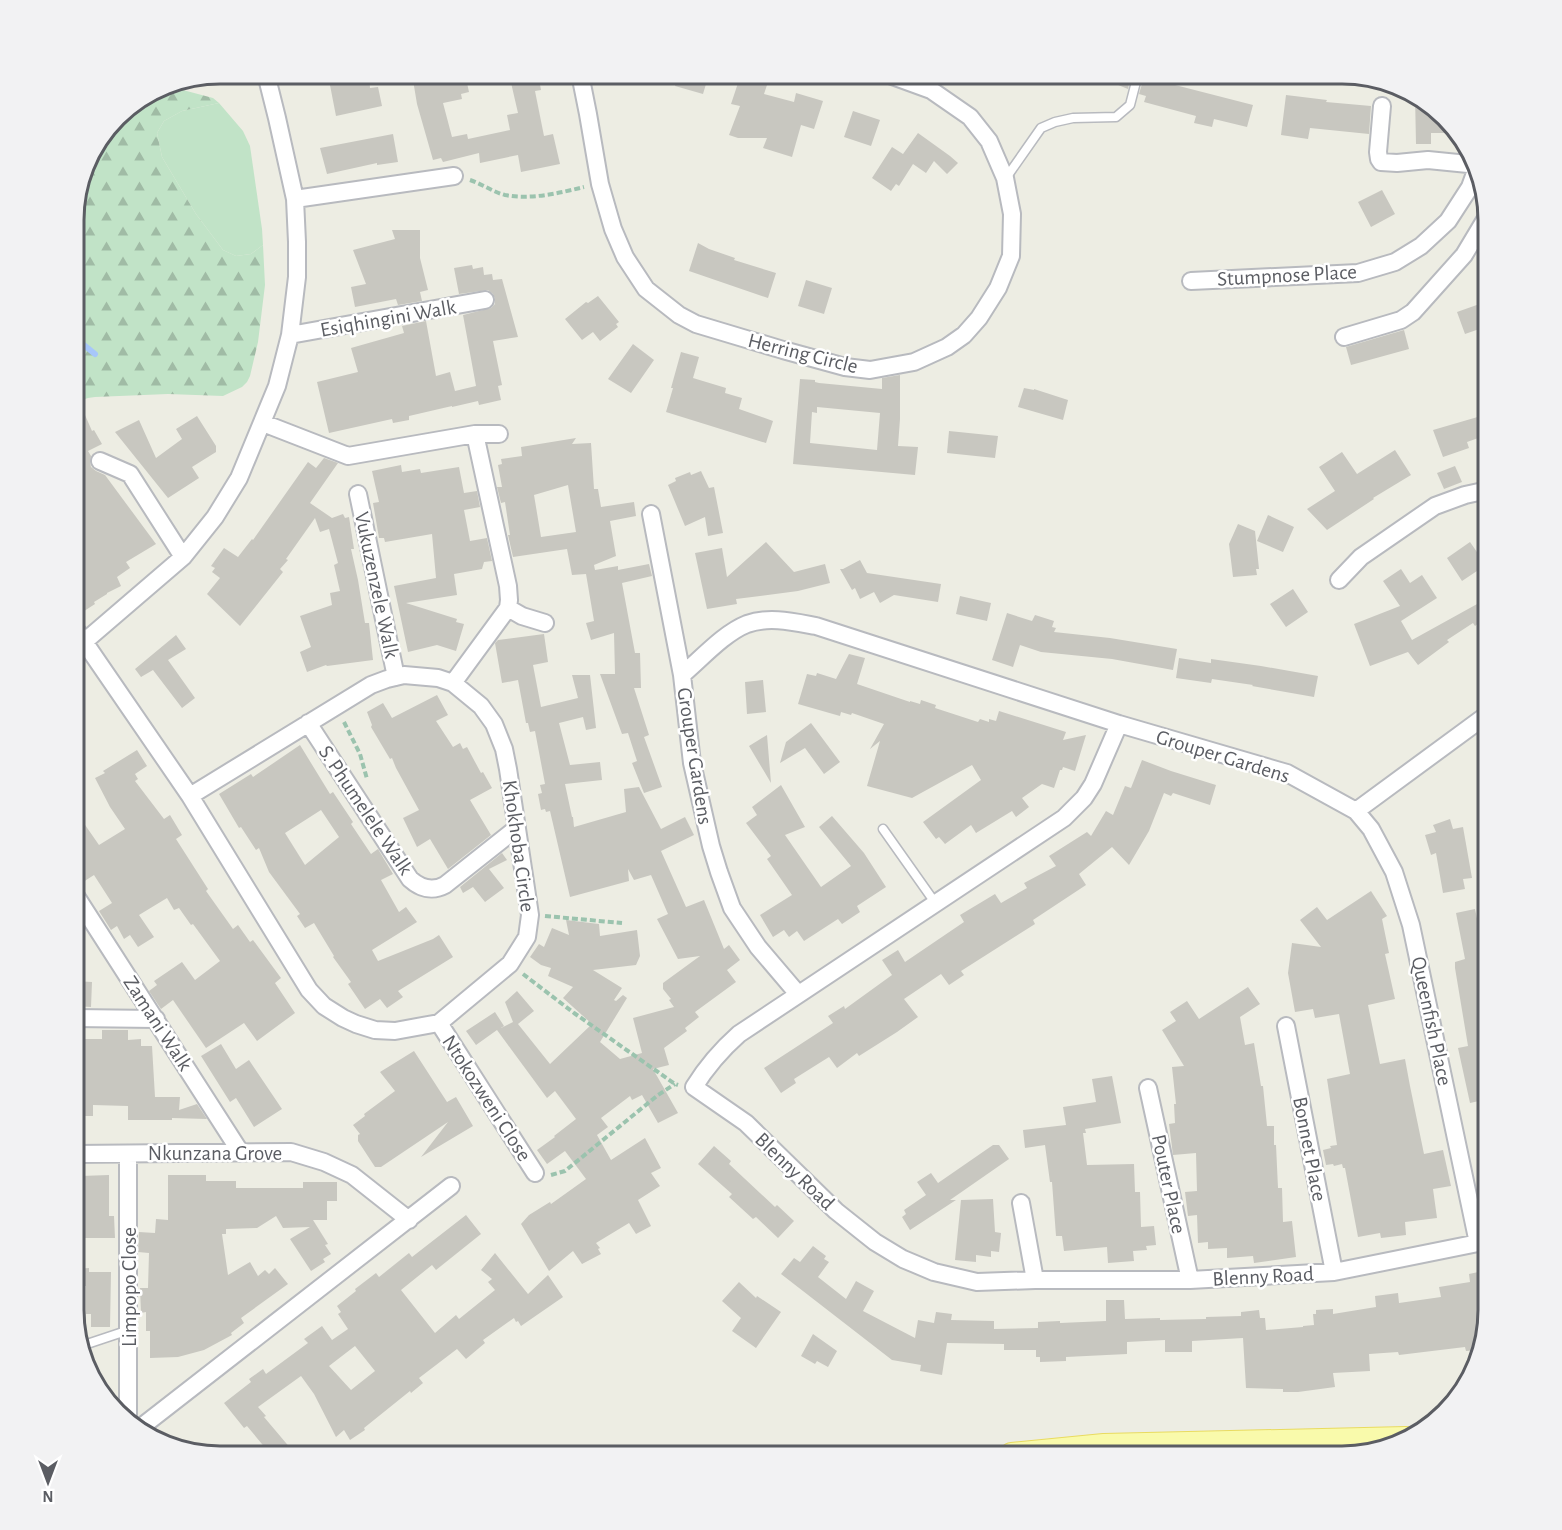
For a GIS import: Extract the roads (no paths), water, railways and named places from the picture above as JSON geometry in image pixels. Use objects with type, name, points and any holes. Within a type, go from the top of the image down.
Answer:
[{"type":"main road","points":[[1147,1446],[1379,1441]]},
{"type":"street","points":[[84,641],[183,557],[215,517],[239,478],[277,386],[290,335],[297,277],[295,199],[268,84]]},
{"type":"street","name":"Herring Circle","points":[[582,84],[600,184],[613,228],[625,257],[646,289],[679,315],[696,324],[845,367],[870,370],[914,362],[947,347],[963,335],[979,318],[998,288],[1011,256],[1012,214],[1005,178],[989,141],[970,117],[931,90],[914,84]]},
{"type":"street","points":[[1382,106],[1378,152],[1382,162],[1428,160],[1466,164]]},
{"type":"street","points":[[295,199],[454,176]]},
{"type":"street","name":"Stumpnose Place","points":[[1191,280],[1358,273],[1395,262],[1421,246],[1448,221],[1472,181]]},
{"type":"street","points":[[1344,336],[1401,320],[1413,312],[1464,255],[1478,232]]},
{"type":"street","name":"Esiqhingini Walk","points":[[290,335],[485,300]]},
{"type":"street","points":[[263,423],[348,456],[475,434],[499,434]]},
{"type":"street","points":[[453,683],[508,608],[509,600],[508,586],[475,434]]},
{"type":"street","points":[[100,461],[130,474],[183,557]]},
{"type":"street","points":[[1339,580],[1361,557],[1435,506],[1478,492]]},
{"type":"street","name":"Vukuzenzele Walk","points":[[358,494],[396,677]]},
{"type":"street","points":[[651,513],[682,675]]},
{"type":"street","points":[[508,608],[522,616],[545,623]]},
{"type":"street","name":"Grouper Gardens","points":[[798,994],[758,947],[732,908],[711,846],[692,762],[682,675],[719,642],[748,624],[780,620],[816,626],[1119,724],[1287,773],[1356,811]]},
{"type":"street","name":"Khokhoba Circle","points":[[84,652],[190,796],[309,990],[324,1006],[350,1021],[375,1030],[395,1032],[439,1023],[510,964],[527,937],[530,915],[504,749],[494,724],[481,706],[453,683],[438,678],[404,675],[371,685],[190,796]]},
{"type":"street","points":[[1356,811],[1478,721]]},
{"type":"street","name":"S. Phumelele Walk","points":[[308,723],[410,879],[421,888],[441,888],[517,828]]},
{"type":"street","points":[[798,994],[1064,818],[1084,798],[1093,784],[1119,724]]},
{"type":"street","name":"Queenfish Place","points":[[1356,811],[1371,829],[1394,872],[1411,925],[1478,1220]]},
{"type":"street","name":"Zamani Walk","points":[[84,908],[241,1153]]},
{"type":"street","name":"Blenny Road","points":[[798,994],[730,1042],[704,1071],[694,1087],[746,1123],[836,1211],[875,1242],[903,1259],[934,1272],[977,1282],[1190,1281],[1334,1272],[1478,1243]]},
{"type":"street","points":[[84,1018],[156,1019]]},
{"type":"street","name":"Ntokozweni Close","points":[[439,1023],[535,1173]]},
{"type":"street","name":"Bonnet Place","points":[[1286,1026],[1334,1272]]},
{"type":"street","name":"Pouter Place","points":[[1148,1088],[1190,1281]]},
{"type":"street","name":"Nkunzana Grove","points":[[84,1154],[291,1152],[324,1162],[352,1175],[409,1220]]},
{"type":"street","name":"Limpopo Close","points":[[128,1154],[128,1410]]},
{"type":"street","points":[[146,1424],[451,1186]]},
{"type":"street","points":[[1021,1203],[1035,1280]]},
{"type":"lane","points":[[1005,178],[1041,128],[1073,118],[1116,117],[1130,105],[1135,84]]},
{"type":"lane","points":[[883,829],[936,904]]},
{"type":"lane","points":[[89,1343],[129,1330]]},
{"type":"waterway","points":[[84,345],[95,354]]}]
